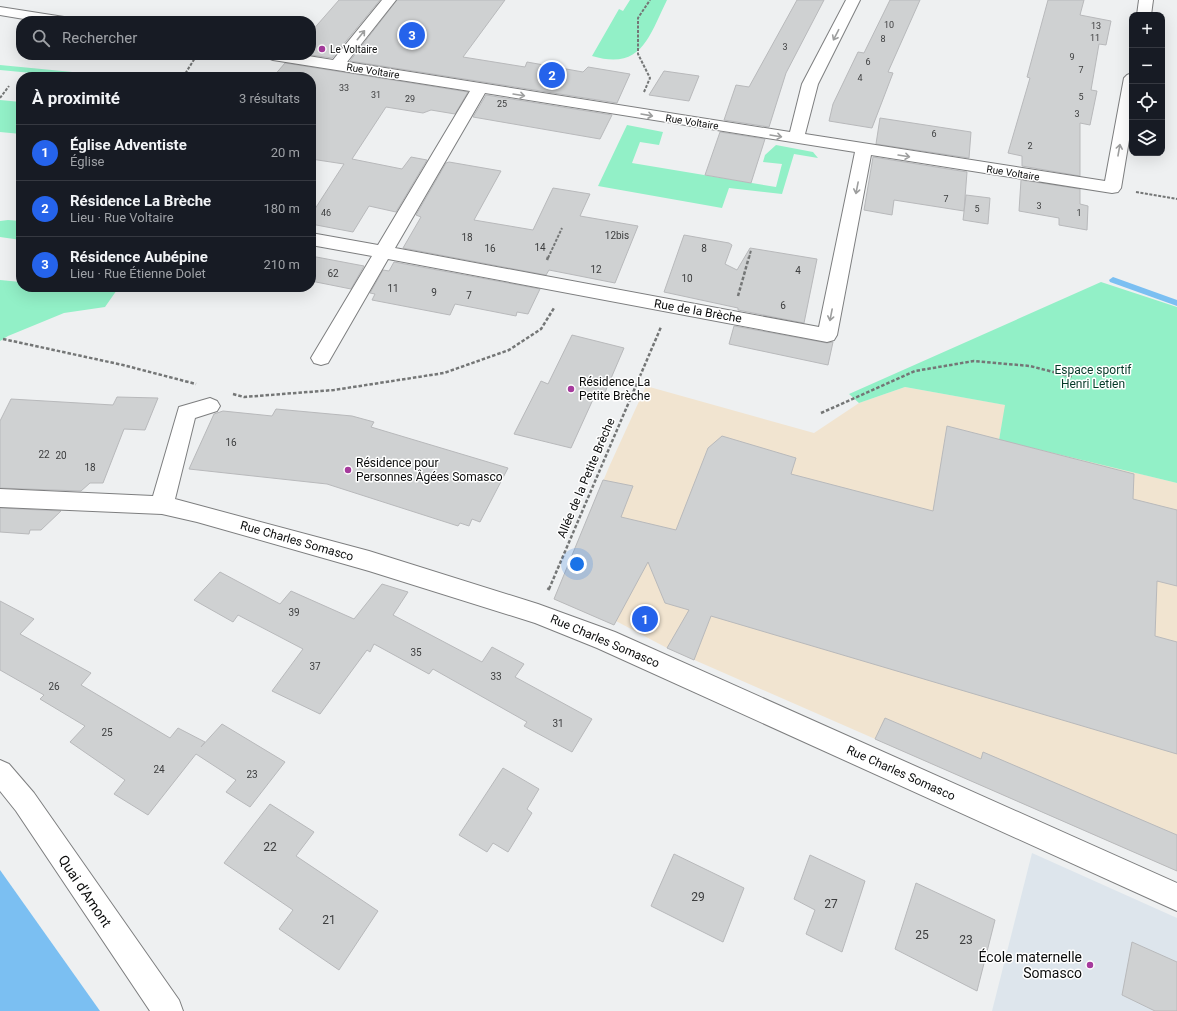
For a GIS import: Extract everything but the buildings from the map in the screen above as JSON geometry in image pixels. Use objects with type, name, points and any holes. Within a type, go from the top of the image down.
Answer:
[{"type":"street","points":[[337,65],[389,0]]},
{"type":"street","points":[[796,139],[810,84],[854,0]]},
{"type":"street","points":[[1144,12],[1146,0]]},
{"type":"street","points":[[0,11],[32,16]]},
{"type":"street","name":"Rue Voltaire","points":[[305,60],[864,150],[1112,188]]},
{"type":"street","points":[[1112,188],[1131,84]]},
{"type":"street","points":[[321,358],[480,88]]},
{"type":"street","name":"Rue de la Brèche","points":[[316,240],[827,335],[864,150]]},
{"type":"street","points":[[162,505],[186,413],[210,406]]},
{"type":"street","name":"Rue Charles Somasco","points":[[0,498],[162,505],[197,513],[368,561],[538,614],[606,640],[1177,897]]},
{"type":"street","name":"Quai d'Amont","points":[[0,773],[25,802],[168,1011]]},
{"type":"path","points":[[634,113],[638,100],[641,100],[650,78],[638,54],[638,18],[650,0]]},
{"type":"path","points":[[185,72],[194,60]]},
{"type":"path","points":[[0,98],[9,86]]},
{"type":"path","points":[[1112,188],[1177,199]]},
{"type":"path","points":[[537,281],[562,228]]},
{"type":"path","points":[[732,317],[751,250]]},
{"type":"path","name":"Allée de la Petite Brèche","points":[[538,614],[670,306]]},
{"type":"path","points":[[821,413],[915,372],[974,361],[1030,366],[1073,377]]},
{"type":"shaded area","points":[[646,386],[814,433],[859,403],[905,387],[1006,405],[999,439],[1177,483],[1177,871],[667,648],[616,621],[614,625],[554,599],[609,467]]},
{"type":"shaded area","name":"École maternelle Somasco","points":[[1032,853],[1177,918],[1177,1011],[992,1011]]},
{"type":"green space","points":[[630,0],[667,0],[649,37],[642,47],[633,54],[622,59],[609,59],[592,56],[619,9],[623,11]]},
{"type":"green space","points":[[0,65],[72,72],[21,72],[0,70]]},
{"type":"green space","points":[[0,100],[16,102],[16,134],[0,132]]},
{"type":"green space","points":[[627,125],[663,132],[659,145],[640,142],[632,163],[776,187],[782,164],[763,162],[765,155],[776,145],[813,152],[818,158],[794,154],[782,194],[729,188],[722,208],[598,186]]},
{"type":"green space","points":[[0,221],[16,221],[16,239],[0,237]]},
{"type":"green space","points":[[0,280],[16,282],[16,292],[116,292],[105,307],[64,313],[8,336],[0,341]]},
{"type":"green space","name":"Espace sportif Henri Letien","points":[[1101,282],[1177,307],[1177,483],[999,440],[1005,405],[905,387],[859,403],[849,394]]},
{"type":"water","points":[[0,870],[100,1011],[0,1011]]},
{"type":"waterway","points":[[1113,280],[1177,303]]},
{"type":"place","name":"Résidence Aubépine","points":[[412,35]]},
{"type":"place","name":"Le Voltaire","points":[[322,49]]},
{"type":"place","name":"Résidence La Brèche","points":[[552,75]]},
{"type":"place","name":"Résidence La Petite Brèche","points":[[571,389]]},
{"type":"place","name":"Résidence pour Personnes Âgées Somasco","points":[[348,470]]},
{"type":"place","name":"Église Adventiste","points":[[645,619]]},
{"type":"place","name":"École maternelle Somasco","points":[[1090,965]]}]
